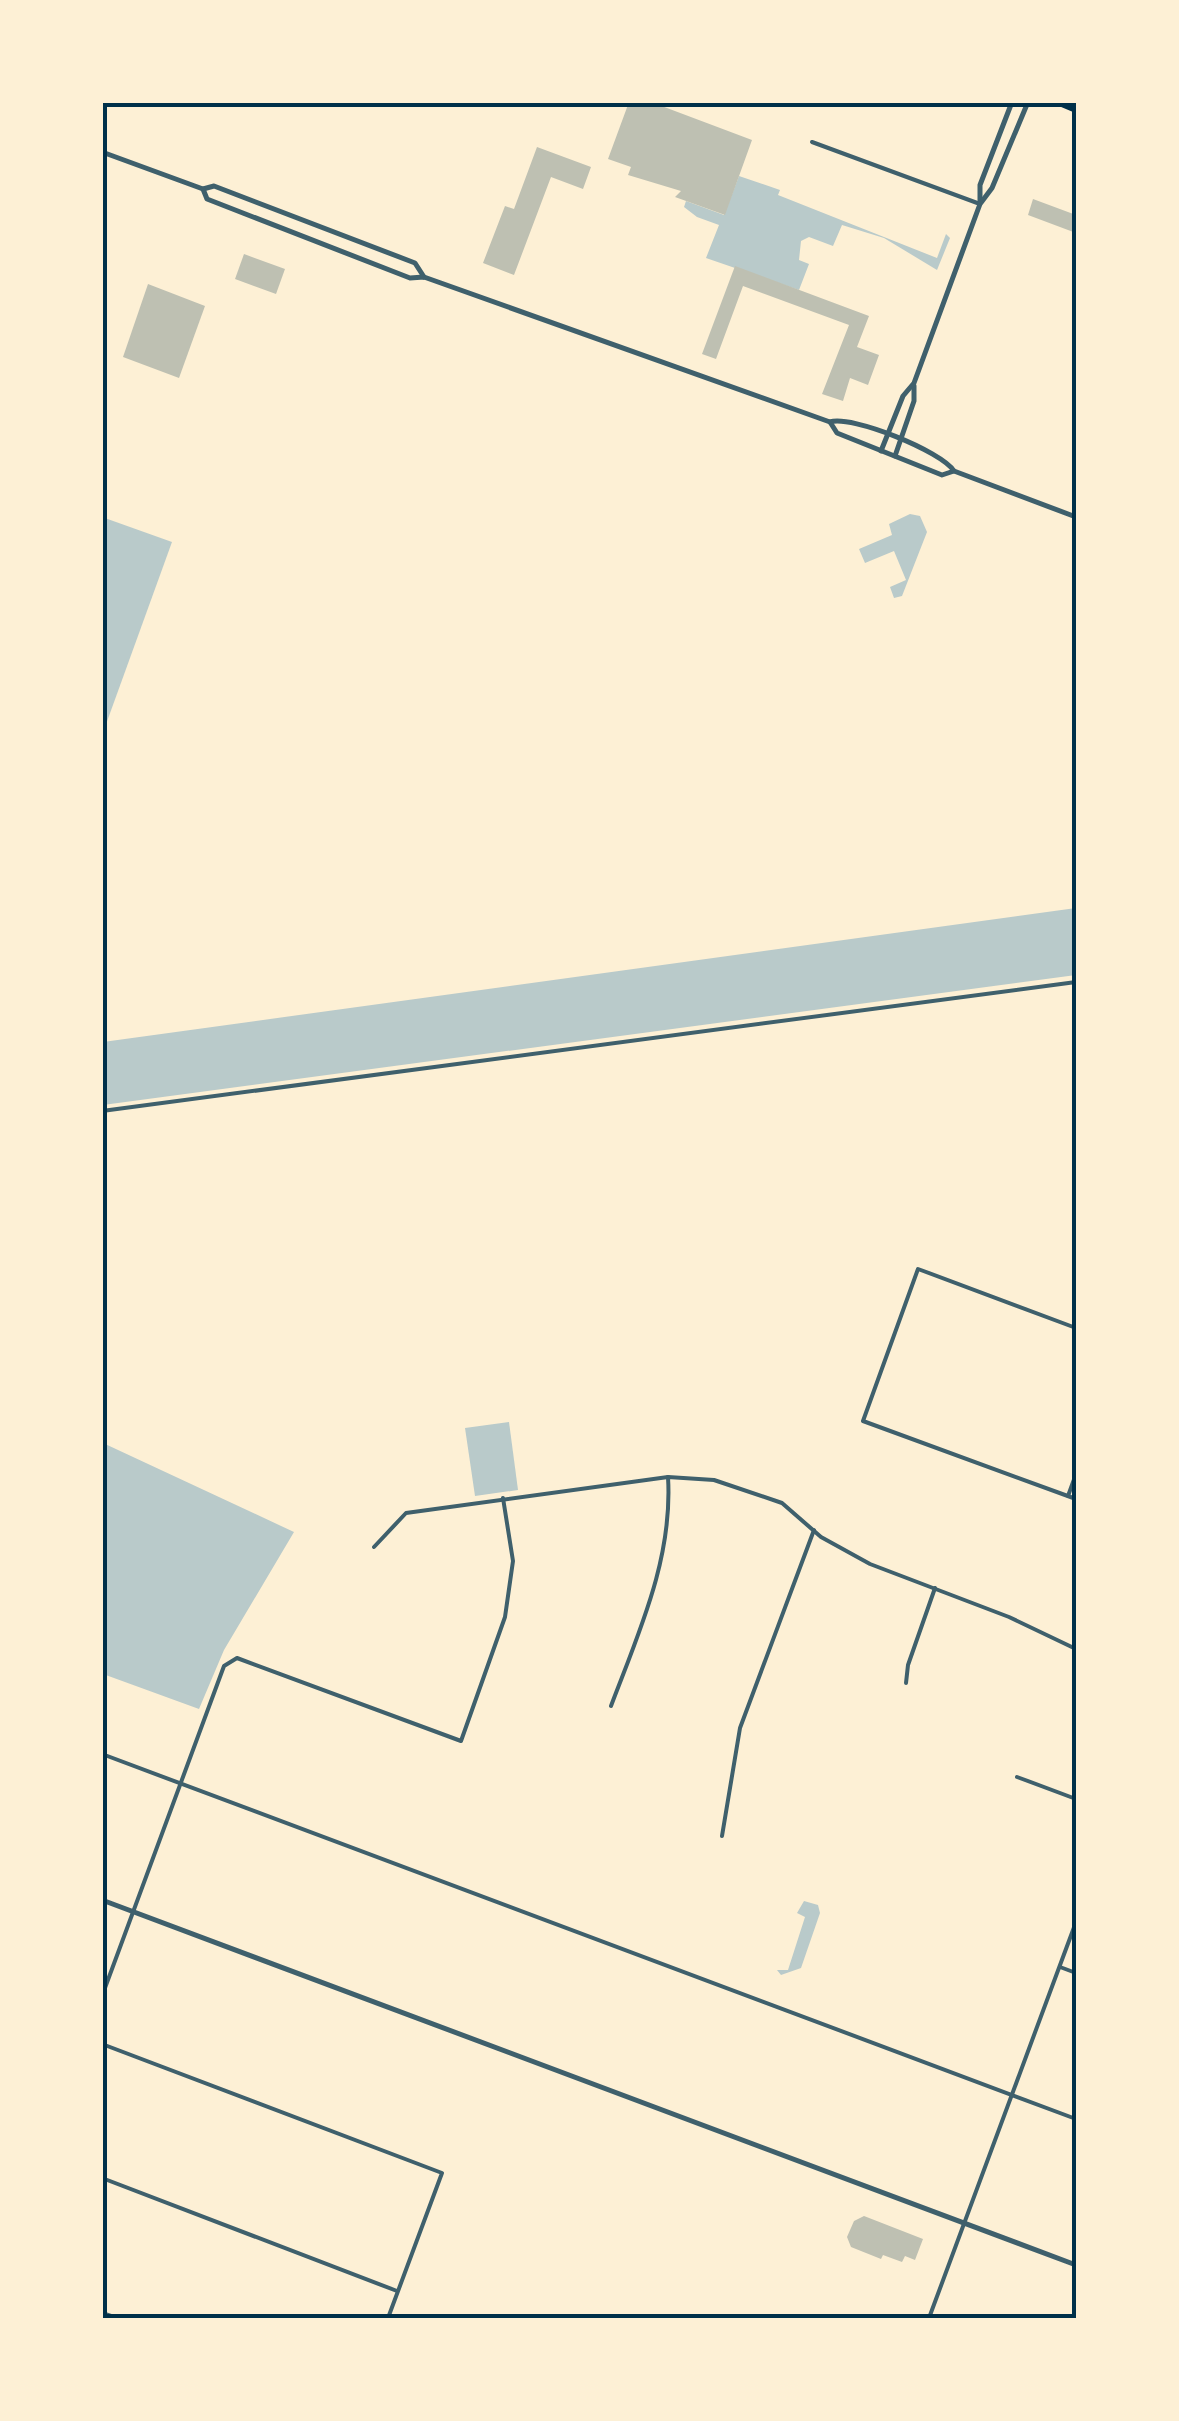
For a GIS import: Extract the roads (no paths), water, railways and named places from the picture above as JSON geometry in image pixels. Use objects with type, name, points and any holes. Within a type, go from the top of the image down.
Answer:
[{"type":"main road","points":[[1056,102],[1076,110]]},
{"type":"street","points":[[980,204],[980,185],[1012,102]]},
{"type":"street","points":[[880,451],[914,383],[980,204],[992,188],[1028,102]]},
{"type":"street","points":[[812,142],[980,204]]},
{"type":"street","points":[[102,152],[203,189],[214,186],[337,232],[415,263],[424,277]]},
{"type":"street","points":[[203,189],[207,200],[410,278],[424,277],[830,422],[837,433],[942,475],[954,471]]},
{"type":"street","points":[[895,456],[914,401],[914,383]]},
{"type":"street","points":[[830,422],[842,418],[900,440],[946,459],[954,471],[1076,517]]},
{"type":"street","points":[[102,1112],[1076,982]]},
{"type":"street","points":[[1076,1328],[918,1269],[863,1421],[1076,1500]]},
{"type":"street","points":[[1068,1496],[1076,1474]]},
{"type":"street","points":[[610,1706],[651,1602],[662,1553],[668,1477]]},
{"type":"street","points":[[374,1547],[406,1513],[668,1477],[714,1480],[782,1503],[814,1530],[870,1564],[1076,1650]]},
{"type":"street","points":[[102,1996],[224,1666],[237,1658],[461,1740],[505,1617],[513,1561],[503,1498]]},
{"type":"street","points":[[722,1836],[740,1728],[814,1530]]},
{"type":"street","points":[[906,1684],[908,1665],[935,1588]]},
{"type":"street","points":[[102,1754],[1076,2119]]},
{"type":"street","points":[[1017,1777],[1076,1799]]},
{"type":"street","points":[[102,1900],[1076,2265]]},
{"type":"street","points":[[929,2318],[1076,1922]]},
{"type":"street","points":[[1060,1967],[1076,1973]]},
{"type":"street","points":[[102,2044],[442,2173],[388,2318]]},
{"type":"street","points":[[102,2178],[398,2291]]},
{"type":"street","points":[[102,2313],[117,2318]]}]
